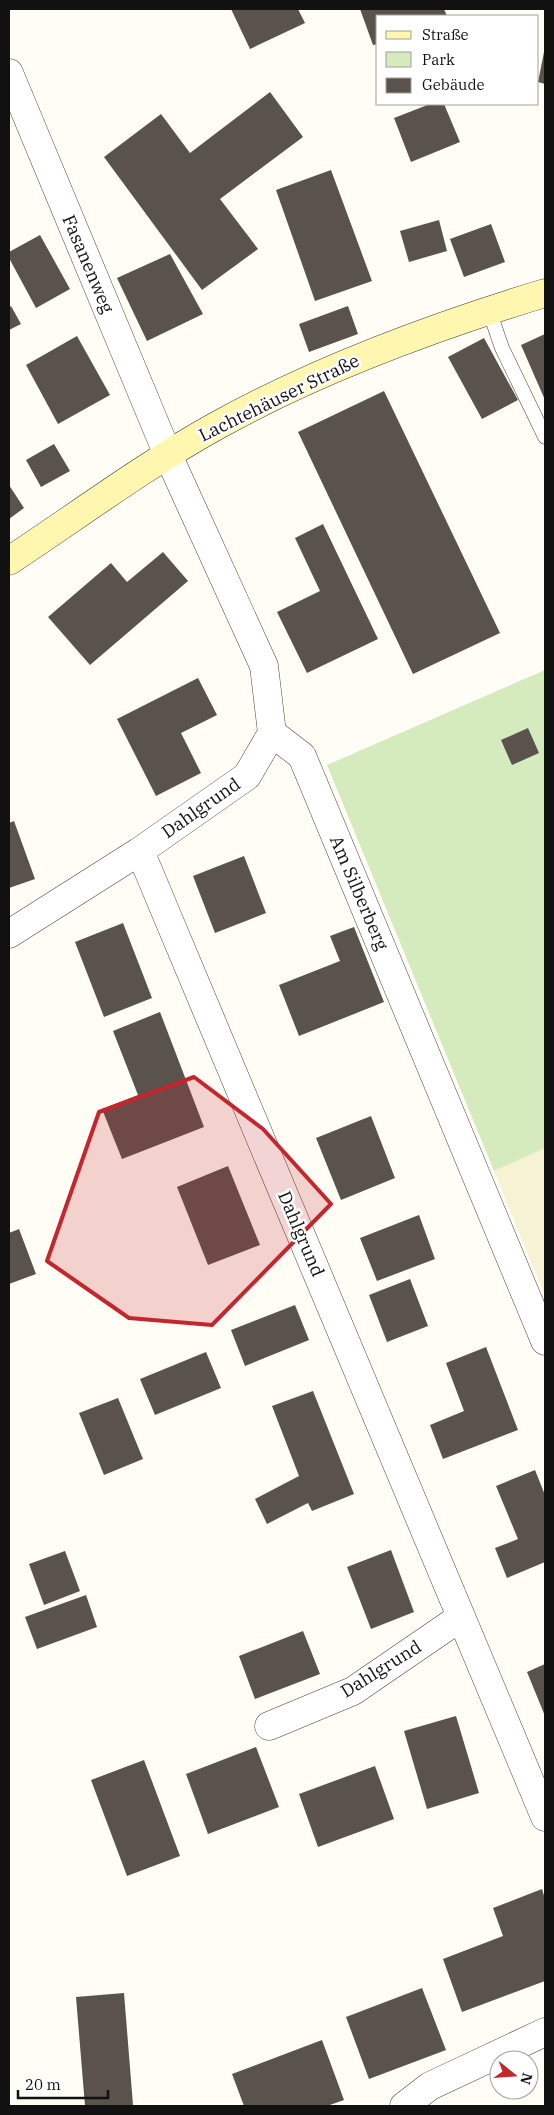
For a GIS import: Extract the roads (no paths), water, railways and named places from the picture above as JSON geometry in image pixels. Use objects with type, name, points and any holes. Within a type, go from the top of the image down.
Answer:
[{"type":"street","name":"Fasanenweg","points":[[9,73],[168,455]]},
{"type":"street","name":"Lachtehäuser Straße","points":[[9,561],[168,455],[218,425],[282,393],[388,346],[489,310],[545,294]]},
{"type":"street","points":[[168,455],[264,666],[272,733]]},
{"type":"street","name":"Dahlgrund","points":[[9,934],[140,851],[247,776],[272,733]]},
{"type":"street","name":"Am Silberberg","points":[[272,733],[302,756],[545,1341]]},
{"type":"street","name":"Dahlgrund","points":[[140,851],[545,1817]]},
{"type":"street","name":"Dahlgrund","points":[[269,1726],[353,1691],[461,1617]]},
{"type":"street","points":[[404,2106],[434,2096],[545,2032]]},
{"type":"lane","points":[[489,310],[502,348],[545,437]]}]
